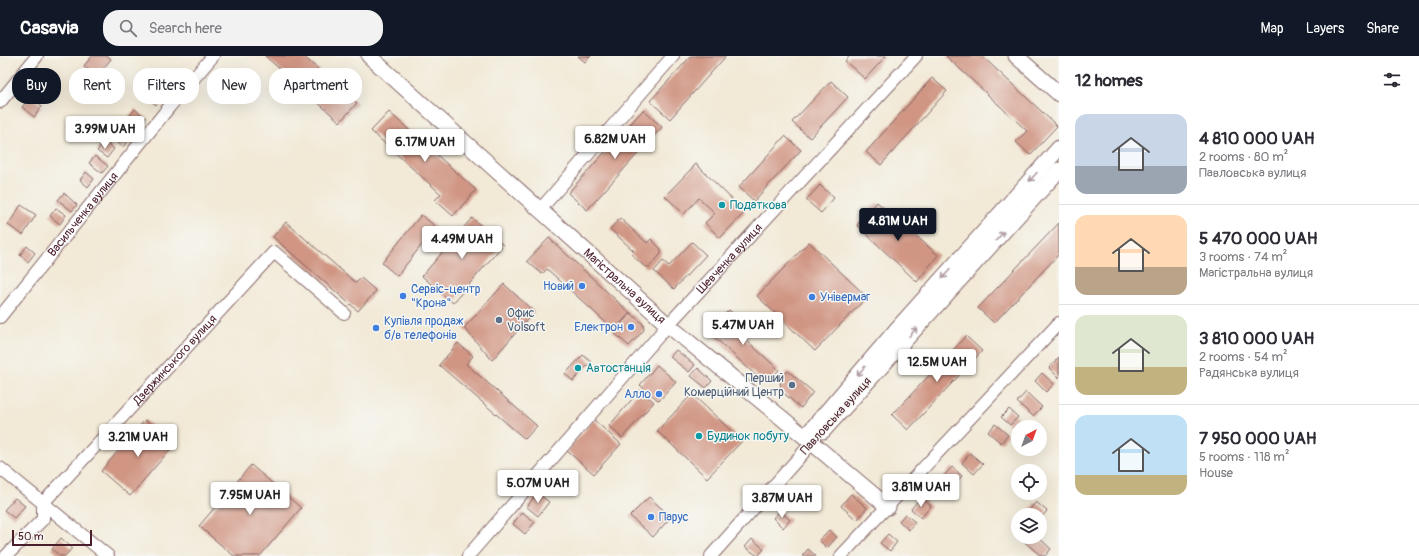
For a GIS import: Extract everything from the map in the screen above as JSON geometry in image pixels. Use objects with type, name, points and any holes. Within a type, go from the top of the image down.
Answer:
[{"type":"street","points":[[0,102],[37,56]]},
{"type":"street","name":"Васильченка вулиця","points":[[0,317],[170,106],[213,56]]},
{"type":"street","points":[[539,211],[673,56]]},
{"type":"street","name":"Шевченка вулиця","points":[[468,556],[668,325],[916,56]]},
{"type":"street","points":[[1016,56],[1059,94]]},
{"type":"street","name":"Магістральна вулиця","points":[[378,59],[539,211],[668,325],[888,508]]},
{"type":"street","name":"Павловська вулиця","points":[[711,556],[808,441],[896,330],[1059,148]]},
{"type":"street","name":"Павловська вулиця","points":[[808,441],[1059,170]]},
{"type":"street","name":"Дзержинського вулиця","points":[[43,503],[274,252],[344,313]]},
{"type":"street","points":[[841,556],[888,508],[1059,323]]},
{"type":"street","points":[[0,468],[108,556]]},
{"type":"street","points":[[6,556],[43,519],[43,503]]},
{"type":"building","points":[[92,56],[107,56],[111,59],[104,68],[87,68],[84,66]]},
{"type":"building","points":[[265,56],[303,56],[317,68],[279,68]]},
{"type":"building","points":[[578,56],[591,56],[585,62]]},
{"type":"building","points":[[691,56],[726,56],[670,119],[650,101]]},
{"type":"building","points":[[850,56],[886,56],[865,79],[845,61]]},
{"type":"building","points":[[946,56],[982,56],[1057,126],[1030,155],[1016,142],[1027,131]]},
{"type":"building","points":[[932,78],[947,91],[881,165],[866,152]]},
{"type":"building","points":[[831,81],[848,97],[810,138],[792,122]]},
{"type":"building","points":[[24,104],[40,104],[42,106],[34,117],[22,107]]},
{"type":"building","points":[[320,104],[356,104],[340,122]]},
{"type":"building","points":[[135,109],[146,118],[138,128],[127,119]]},
{"type":"building","points":[[643,110],[662,127],[587,210],[568,193]]},
{"type":"building","points":[[389,112],[476,190],[453,216],[435,200],[441,194],[371,131]]},
{"type":"building","points":[[120,131],[130,138],[123,147],[114,140]]},
{"type":"building","points":[[785,136],[801,150],[754,201],[739,187]]},
{"type":"building","points":[[104,141],[114,149],[107,158],[97,151]]},
{"type":"building","points":[[95,156],[108,166],[102,173],[89,163]]},
{"type":"building","name":"Податкова","points":[[696,164],[745,212],[720,238],[705,223],[715,213],[699,198],[684,214],[665,196]]},
{"type":"building","points":[[86,172],[94,179],[88,187],[80,180]]},
{"type":"building","points":[[820,185],[834,198],[821,213],[806,200]]},
{"type":"building","points":[[64,193],[77,205],[72,211],[58,200]]},
{"type":"building","points":[[877,202],[938,255],[917,282],[857,225]]},
{"type":"building","points":[[21,205],[36,215],[23,235],[8,225]]},
{"type":"building","points":[[56,208],[66,215],[60,224],[50,216]]},
{"type":"building","points":[[421,215],[436,227],[397,276],[382,263]]},
{"type":"building","points":[[472,218],[503,245],[453,303],[422,276]]},
{"type":"building","points":[[620,218],[647,243],[651,239],[661,249],[661,254],[649,267],[645,267],[631,254],[634,251],[610,229]]},
{"type":"building","points":[[286,222],[356,283],[361,278],[376,291],[358,311],[273,237]]},
{"type":"building","points":[[1059,223],[1059,254],[994,323],[978,308]]},
{"type":"building","points":[[549,238],[630,313],[614,330],[547,269],[542,274],[527,261]]},
{"type":"building","points":[[692,242],[706,255],[674,289],[654,271],[663,261],[669,266]]},
{"type":"building","name":"Універмаг","points":[[809,242],[867,297],[815,351],[757,296]]},
{"type":"building","points":[[27,246],[35,253],[28,262],[20,255]]},
{"type":"building","name":"Офис Volsoft","points":[[504,284],[534,312],[492,360],[464,328]]},
{"type":"building","points":[[729,310],[751,330],[744,338],[779,370],[769,381],[761,380],[712,335],[712,328]]},
{"type":"building","name":"Електрон","points":[[631,313],[643,324],[644,330],[629,346],[613,332]]},
{"type":"building","points":[[966,336],[982,351],[908,430],[892,415]]},
{"type":"building","points":[[458,343],[473,356],[466,364],[537,426],[525,439],[439,365]]},
{"type":"building","points":[[676,350],[695,365],[689,372],[670,357]]},
{"type":"building","name":"Автостанція","points":[[583,355],[591,362],[573,381],[565,374]]},
{"type":"building","points":[[1059,357],[1059,378],[1049,368]]},
{"type":"building","points":[[657,365],[676,382],[659,401],[640,385]]},
{"type":"building","points":[[698,368],[712,381],[706,388],[691,376]]},
{"type":"building","name":"Перший Комерційний Центр","points":[[788,371],[813,392],[801,408],[781,391],[780,379]]},
{"type":"building","points":[[1042,373],[1054,384],[1046,392],[1035,381]]},
{"type":"building","points":[[640,390],[654,402],[622,438],[609,426]]},
{"type":"building","points":[[1026,392],[1042,407],[1033,416],[1017,402]]},
{"type":"building","name":"Будинок побуту","points":[[692,394],[742,441],[707,478],[657,431]]},
{"type":"building","points":[[1009,409],[1018,417],[1015,420],[1011,420],[1010,425],[1001,417]]},
{"type":"building","points":[[145,420],[174,445],[130,496],[101,471]]},
{"type":"building","points":[[594,420],[621,444],[594,474],[567,451]]},
{"type":"building","points":[[995,424],[1008,435],[1001,443],[988,432]]},
{"type":"building","points":[[970,453],[983,464],[974,474],[962,463]]},
{"type":"building","points":[[251,465],[301,508],[260,556],[234,556],[199,526]]},
{"type":"building","points":[[952,467],[962,476],[951,489],[941,479]]},
{"type":"building","points":[[537,493],[549,502],[538,516],[527,507]]},
{"type":"building","points":[[851,494],[867,508],[857,520],[841,506]]},
{"type":"building","name":"Парус","points":[[649,497],[671,517],[653,537],[630,516]]},
{"type":"building","points":[[921,497],[931,506],[921,518],[911,509]]},
{"type":"building","points":[[15,498],[25,506],[14,518],[4,510]]},
{"type":"building","points":[[1036,502],[1043,508],[1031,508]]},
{"type":"building","points":[[780,511],[790,520],[783,528],[773,518]]},
{"type":"building","points":[[522,512],[535,522],[525,534],[513,524]]},
{"type":"building","points":[[905,514],[915,522],[909,530],[899,521]]},
{"type":"building","points":[[829,530],[837,537],[827,548],[819,540]]},
{"type":"building","points":[[888,534],[897,542],[890,551],[880,543]]},
{"type":"building","points":[[61,538],[72,548],[65,556],[60,556],[52,549]]},
{"type":"building","points":[[752,539],[764,549],[758,556],[745,547]]},
{"type":"building","points":[[1027,544],[1046,544],[1051,549],[1045,556],[1041,556]]},
{"type":"building","points":[[808,549],[816,556],[802,556]]},
{"type":"place","name":"Податкова","points":[[722,205]]},
{"type":"place","name":"Новий","points":[[582,286]]},
{"type":"place","name":"Сервіс-центр \"Крона\"","points":[[403,296]]},
{"type":"place","name":"Універмаг","points":[[812,297]]},
{"type":"place","name":"Офис Volsoft","points":[[499,320]]},
{"type":"place","name":"Електрон","points":[[631,327]]},
{"type":"place","name":"Купівля продаж б/в телефонів","points":[[376,328]]},
{"type":"place","name":"Автостанція","points":[[578,368]]},
{"type":"place","name":"Перший Комерційний Центр","points":[[792,385]]},
{"type":"place","name":"Алло","points":[[659,394]]},
{"type":"place","name":"Будинок побуту","points":[[699,436]]},
{"type":"place","name":"Парус","points":[[651,517]]}]
